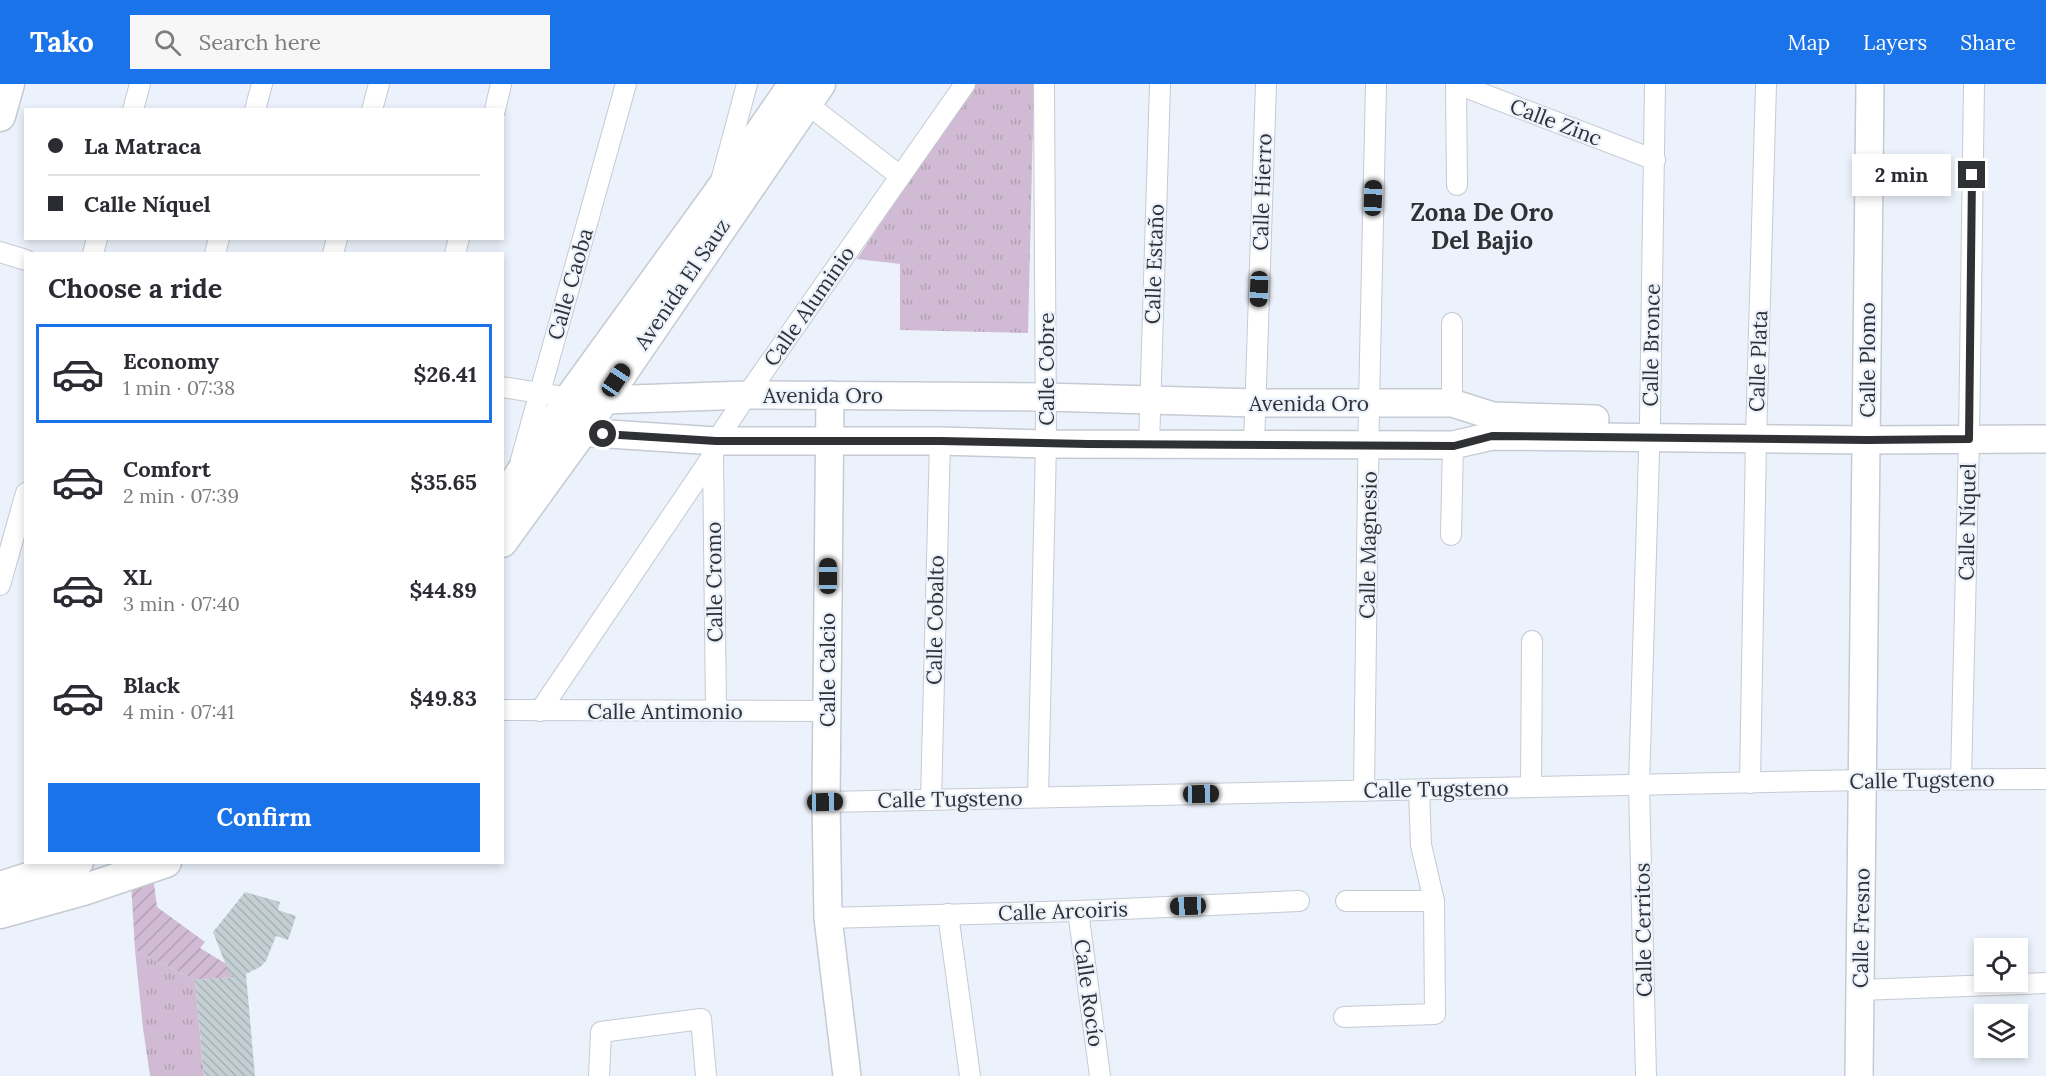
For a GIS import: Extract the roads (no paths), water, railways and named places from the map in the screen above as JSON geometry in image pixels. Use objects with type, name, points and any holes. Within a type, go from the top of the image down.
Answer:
[{"type":"main road","points":[[0,116],[9,84]]},
{"type":"main road","name":"Calle Plomo","points":[[1863,780],[1870,84]]},
{"type":"main road","name":"Avenida El Sauz","points":[[509,493],[570,398],[717,195],[806,90]]},
{"type":"main road","name":"Avenida El Sauz","points":[[504,539],[581,433],[806,90]]},
{"type":"main road","name":"Avenida Oro","points":[[570,398],[603,400],[747,395],[830,395],[1046,397],[1255,403],[1452,404],[1493,416],[1650,429]]},
{"type":"main road","name":"Calle Calcio","points":[[830,395],[825,802],[828,918],[847,1076]]},
{"type":"main road","name":"Avenida Oro","points":[[550,429],[714,448],[828,441],[1454,446],[1492,436],[1650,429],[1969,431],[2046,424]]},
{"type":"main road","name":"Avenida Oro","points":[[1969,431],[2046,440]]},
{"type":"main road","name":"Calle Fresno","points":[[1859,1076],[1863,780]]},
{"type":"main road","points":[[8,881],[80,876],[154,864]]},
{"type":"main road","points":[[0,913],[80,876]]},
{"type":"street","points":[[134,108],[140,84]]},
{"type":"street","points":[[256,108],[262,84]]},
{"type":"street","points":[[373,108],[379,84]]},
{"type":"street","points":[[495,108],[501,84]]},
{"type":"street","name":"Calle Caoba","points":[[509,493],[626,84]]},
{"type":"street","points":[[717,195],[747,84]]},
{"type":"street","name":"Calle Aluminio","points":[[540,711],[747,395],[965,84]]},
{"type":"street","name":"Calle Cobre","points":[[1038,797],[1047,444],[1044,84]]},
{"type":"street","name":"Calle Estaño","points":[[1149,445],[1160,84]]},
{"type":"street","name":"Calle Hierro","points":[[1254,445],[1266,84]]},
{"type":"street","name":"Calle Magnesio","points":[[1364,790],[1376,84]]},
{"type":"street","points":[[1456,84],[1457,185]]},
{"type":"street","name":"Calle Zinc","points":[[1456,84],[1654,160]]},
{"type":"street","name":"Calle Bronce","points":[[1640,785],[1650,429],[1655,84]]},
{"type":"street","name":"Calle Plata","points":[[1750,783],[1756,431],[1766,84]]},
{"type":"street","name":"Calle Níquel","points":[[1961,780],[1974,84]]},
{"type":"street","points":[[806,90],[900,176]]},
{"type":"street","points":[[0,252],[24,259]]},
{"type":"street","points":[[1452,323],[1452,404]]},
{"type":"street","points":[[504,387],[570,398]]},
{"type":"street","name":"Calle Cobalto","points":[[931,800],[940,441]]},
{"type":"street","points":[[1451,535],[1454,446]]},
{"type":"street","name":"Calle Cromo","points":[[714,448],[716,710]]},
{"type":"street","points":[[0,585],[18,546],[24,506]]},
{"type":"street","points":[[1531,787],[1532,641]]},
{"type":"street","name":"Calle Antimonio","points":[[504,710],[827,711]]},
{"type":"street","name":"Calle Tugsteno","points":[[825,802],[1863,780],[2046,779]]},
{"type":"street","name":"Calle Cerritos","points":[[1640,785],[1646,1076]]},
{"type":"street","points":[[1344,1017],[1435,1014],[1434,901],[1421,845],[1419,790]]},
{"type":"street","name":"Calle Arcoiris","points":[[828,918],[1078,911],[1299,901]]},
{"type":"street","points":[[1346,901],[1434,901]]},
{"type":"street","name":"Calle Rocío","points":[[1078,911],[1100,1076]]},
{"type":"street","points":[[948,914],[970,1076]]},
{"type":"street","points":[[1860,990],[2046,983]]},
{"type":"street","points":[[599,1076],[601,1032],[701,1019],[706,1076]]},
{"type":"district","name":"Zona De Oro Del Bajio","points":[[1482,226]]}]
